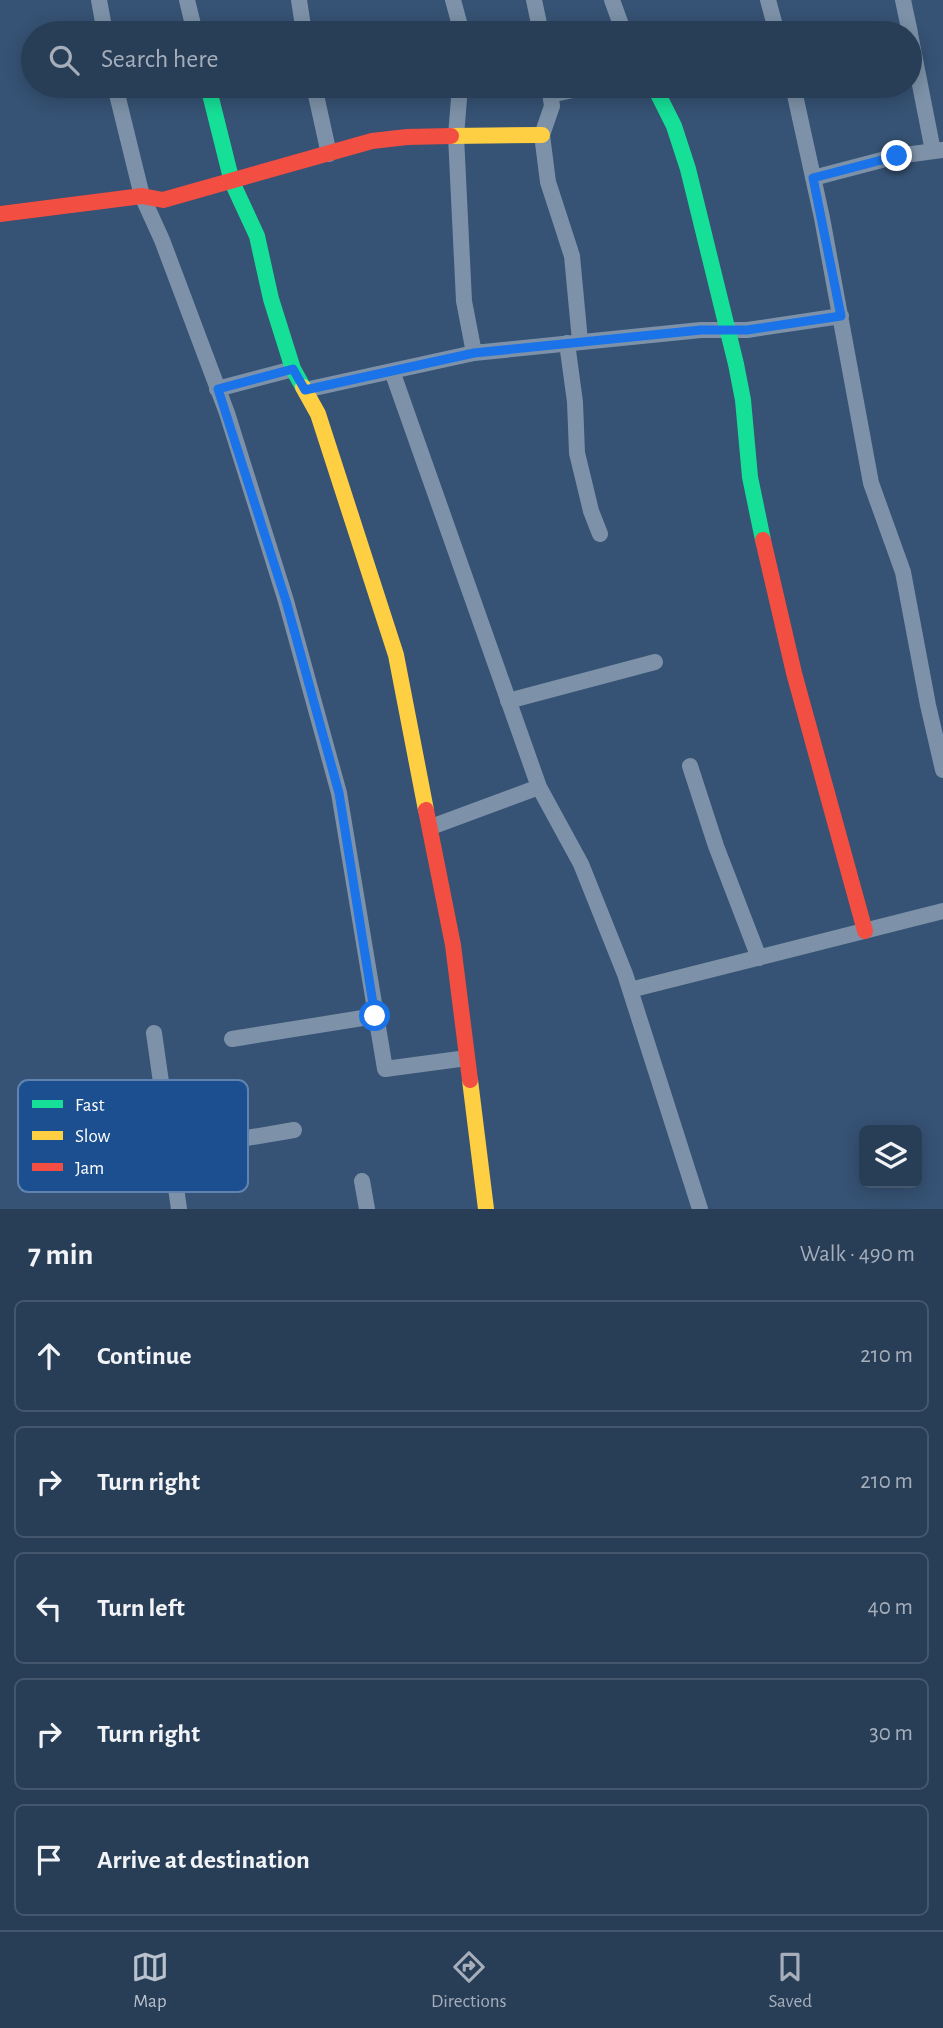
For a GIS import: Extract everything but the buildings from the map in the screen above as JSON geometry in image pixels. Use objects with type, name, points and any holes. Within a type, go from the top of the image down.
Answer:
[{"type":"street","points":[[99,0],[103,21]]},
{"type":"street","points":[[187,0],[192,21]]},
{"type":"street","points":[[299,0],[302,21]]},
{"type":"street","points":[[453,0],[459,21]]},
{"type":"street","points":[[534,0],[538,21]]},
{"type":"street","points":[[612,0],[620,21]]},
{"type":"street","points":[[768,0],[774,21]]},
{"type":"street","points":[[903,0],[907,21]]},
{"type":"street","points":[[813,178],[897,156],[938,150],[922,84]]},
{"type":"street","points":[[117,98],[142,196],[162,240],[218,389],[283,589],[339,793],[385,1069],[467,1058]]},
{"type":"street","points":[[211,98],[232,182],[257,236],[271,299],[293,369],[322,426],[396,655],[453,944],[486,1209]]},
{"type":"street","points":[[316,98],[328,154]]},
{"type":"street","points":[[459,98],[456,136],[464,301],[474,353]]},
{"type":"street","points":[[551,98],[552,106],[542,135],[548,182],[572,256],[577,453],[591,511],[600,534]]},
{"type":"street","points":[[661,98],[681,144],[709,264],[729,330],[743,402],[747,463],[774,588],[816,761],[865,931]]},
{"type":"street","points":[[796,98],[841,316],[871,483],[903,572],[943,770]]},
{"type":"street","points":[[0,214],[142,196],[163,200],[372,141],[407,137],[542,135]]},
{"type":"street","points":[[305,390],[474,353],[701,330],[747,330],[841,316]]},
{"type":"street","points":[[218,389],[293,369]]},
{"type":"street","points":[[392,371],[539,787],[581,864],[630,990],[700,1209]]},
{"type":"street","points":[[508,701],[655,662]]},
{"type":"street","points":[[690,766],[716,846],[759,958]]},
{"type":"street","points":[[431,827],[539,787]]},
{"type":"street","points":[[630,990],[943,911]]},
{"type":"street","points":[[232,1039],[375,1016]]},
{"type":"street","points":[[154,1033],[160,1080]]},
{"type":"street","points":[[248,1138],[294,1130]]},
{"type":"street","points":[[362,1181],[367,1209]]},
{"type":"traffic: fast","points":[[211,98],[232,182],[257,236],[271,299],[293,369],[303,387]]},
{"type":"traffic: fast","points":[[660,98],[674,126],[688,169],[736,364],[743,400],[750,477],[763,540]]},
{"type":"traffic: slow","points":[[451,136],[542,135]]},
{"type":"traffic: slow","points":[[303,387],[318,414],[396,655],[426,810]]},
{"type":"traffic: slow","points":[[470,1080],[486,1209]]},
{"type":"traffic: jam","points":[[0,214],[142,196],[163,200],[372,141],[451,136]]},
{"type":"traffic: jam","points":[[763,540],[794,673],[865,931]]},
{"type":"traffic: jam","points":[[426,810],[453,945],[470,1080]]},
{"type":"route","points":[[375,1016],[339,793],[286,601],[218,389],[293,369],[305,390],[474,353],[701,330],[747,330],[841,316],[813,178],[897,156]]}]
